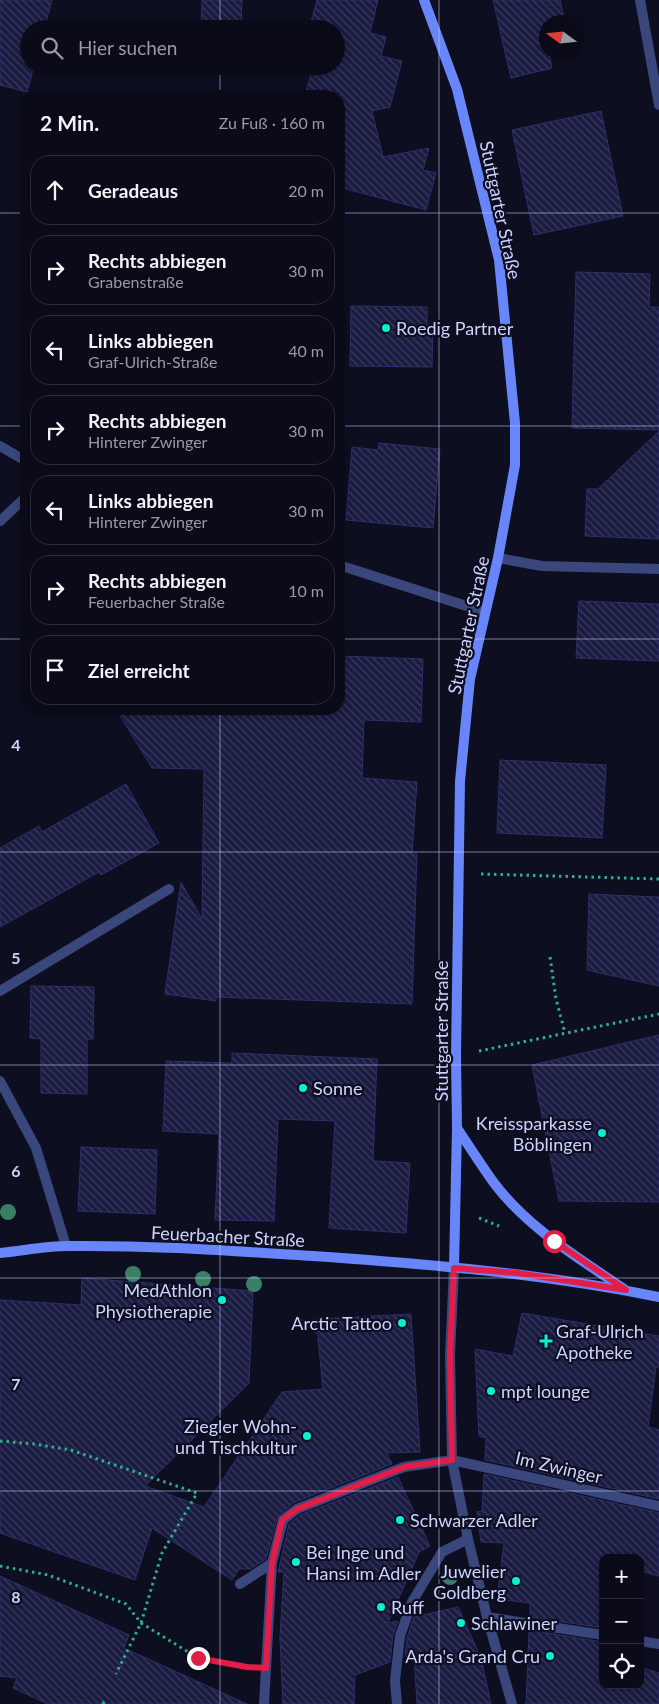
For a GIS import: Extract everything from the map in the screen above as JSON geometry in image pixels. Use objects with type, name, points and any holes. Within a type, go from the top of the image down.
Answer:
[{"type":"main road","name":"Stuttgarter Straße","points":[[424,0],[458,89],[499,260],[515,423],[514,465],[498,558],[470,679],[461,772],[458,873],[457,1128],[454,1268]]},
{"type":"main road","points":[[457,1128],[494,1183],[528,1220],[554,1241],[626,1290]]},
{"type":"main road","name":"Feuerbacher Straße","points":[[0,1254],[66,1246],[198,1248],[373,1260],[517,1273],[659,1297]]},
{"type":"street","points":[[640,0],[659,105]]},
{"type":"street","points":[[0,446],[20,458]]},
{"type":"street","points":[[0,521],[20,503]]},
{"type":"street","points":[[498,558],[542,566],[659,569]]},
{"type":"street","points":[[345,567],[485,612]]},
{"type":"street","points":[[0,991],[169,888]]},
{"type":"street","points":[[0,1081],[36,1148],[66,1246]]},
{"type":"street","points":[[454,1268],[450,1355],[452,1460],[468,1539],[512,1704]]},
{"type":"street","points":[[264,1704],[272,1563],[282,1520],[297,1509],[404,1467],[452,1460]]},
{"type":"street","name":"Im Zwinger","points":[[452,1460],[659,1506]]},
{"type":"street","points":[[397,1704],[395,1681],[400,1636],[412,1602],[442,1552],[468,1539]]},
{"type":"street","points":[[240,1584],[272,1563]]},
{"type":"street","points":[[488,1617],[599,1634]]},
{"type":"street","points":[[644,1642],[659,1644]]},
{"type":"path","points":[[458,873],[659,879]]},
{"type":"path","points":[[550,957],[556,999],[565,1033]]},
{"type":"path","points":[[456,1056],[659,1014]]},
{"type":"path","points":[[0,1441],[71,1450],[197,1493],[162,1554],[141,1624],[116,1674]]},
{"type":"path","points":[[0,1566],[48,1575],[126,1604],[141,1624],[198,1658],[247,1667],[266,1668]]},
{"type":"path","points":[[103,1704],[105,1700]]},
{"type":"building","points":[[0,0],[52,0],[46,20],[20,20],[20,75],[32,75],[28,90],[20,90],[0,85]]},
{"type":"building","points":[[202,0],[242,0],[241,20],[201,20]]},
{"type":"building","points":[[317,0],[378,0],[370,33],[386,37],[381,56],[402,61],[390,107],[372,111],[383,157],[429,148],[423,170],[436,173],[426,210],[345,189],[345,90],[307,90],[311,75],[345,75],[345,20],[311,20]]},
{"type":"building","points":[[493,0],[560,0],[563,15],[539,15],[539,60],[550,60],[552,68],[511,78]]},
{"type":"building","points":[[601,111],[623,216],[534,235],[512,130]]},
{"type":"building","points":[[576,272],[650,274],[649,307],[659,307],[659,430],[572,428]]},
{"type":"building","name":"Roedig Partner","points":[[351,306],[427,307],[427,325],[433,325],[432,367],[350,366]]},
{"type":"building","points":[[659,431],[659,539],[585,536],[587,489],[598,489]]},
{"type":"building","points":[[379,443],[440,449],[433,528],[346,520],[352,447],[378,450]]},
{"type":"building","points":[[579,601],[659,604],[659,661],[576,658]]},
{"type":"building","points":[[345,656],[423,659],[421,722],[364,720],[362,778],[417,782],[412,854],[417,854],[412,1004],[216,997],[216,1001],[165,994],[181,882],[202,919],[204,769],[152,768],[120,715],[345,715]]},
{"type":"building","points":[[500,760],[606,765],[602,838],[497,833]]},
{"type":"building","points":[[126,784],[159,843],[101,875],[99,872],[0,927],[0,848],[39,826],[42,832]]},
{"type":"building","points":[[589,894],[659,897],[659,986],[587,970]]},
{"type":"building","points":[[31,986],[94,987],[93,1039],[87,1039],[87,1094],[41,1093],[41,1039],[30,1038]]},
{"type":"building","name":"Kreissparkasse Böblingen","points":[[659,1035],[659,1202],[559,1201],[532,1065]]},
{"type":"building","points":[[232,1053],[377,1059],[373,1161],[410,1163],[406,1233],[329,1228],[335,1121],[278,1119],[274,1221],[215,1220],[219,1134],[163,1131],[166,1061],[232,1063]]},
{"type":"building","points":[[81,1147],[157,1150],[155,1214],[78,1211]]},
{"type":"building","points":[[82,1278],[253,1291],[249,1383],[145,1486],[204,1507],[282,1392],[323,1389],[319,1336],[301,1320],[411,1314],[420,1452],[387,1453],[392,1464],[293,1503],[277,1518],[266,1559],[250,1569],[239,1569],[232,1580],[152,1528],[135,1580],[0,1533],[0,1300],[81,1305]]},
{"type":"building","points":[[522,1313],[659,1336],[659,1367],[656,1367],[648,1427],[659,1430],[659,1499],[485,1460],[486,1438],[479,1436],[475,1349],[513,1356]]},
{"type":"building","points":[[484,1474],[659,1513],[659,1576],[644,1572],[644,1554],[599,1554],[599,1627],[530,1617],[530,1603],[497,1599],[504,1543],[481,1542],[477,1511],[482,1512]]},
{"type":"building","points":[[398,1477],[430,1546],[419,1552],[388,1623],[398,1621],[393,1635],[390,1662],[355,1675],[354,1704],[283,1704],[280,1637],[284,1572],[278,1572],[289,1524],[300,1515]]},
{"type":"building","points":[[0,1576],[129,1635],[124,1648],[247,1704],[48,1704],[13,1688],[17,1678],[0,1676]]},
{"type":"building","points":[[458,1607],[481,1658],[491,1704],[417,1704],[414,1654],[405,1657],[407,1638],[414,1617]]},
{"type":"building","points":[[529,1630],[599,1641],[599,1689],[644,1689],[644,1668],[659,1673],[659,1704],[526,1704]]},
{"type":"place","name":"Roedig Partner","points":[[386,328]]},
{"type":"place","name":"Sonne","points":[[303,1088]]},
{"type":"place","name":"Kreissparkasse Böblingen","points":[[602,1133]]},
{"type":"place","name":"MedAthlon Physiotherapie","points":[[222,1300]]},
{"type":"place","name":"Arctic Tattoo","points":[[402,1323]]},
{"type":"place","name":"Graf-Ulrich Apotheke","points":[[546,1341]]},
{"type":"place","name":"mpt lounge","points":[[491,1391]]},
{"type":"place","name":"Ziegler Wohn- und Tischkultur","points":[[307,1436]]},
{"type":"place","name":"Schwarzer Adler","points":[[400,1520]]},
{"type":"place","name":"Bei Inge und Hansi im Adler","points":[[296,1562]]},
{"type":"place","name":"Juwelier Goldberg","points":[[516,1581]]},
{"type":"place","name":"Ruff","points":[[381,1607]]},
{"type":"place","name":"Schlawiner","points":[[461,1623]]},
{"type":"place","name":"Arda's Grand Cru","points":[[550,1656]]},
{"type":"route","points":[[198,1658],[247,1667],[266,1668],[272,1563],[282,1520],[297,1509],[404,1467],[452,1460],[450,1355],[454,1268],[517,1273],[626,1290],[554,1241]]}]
